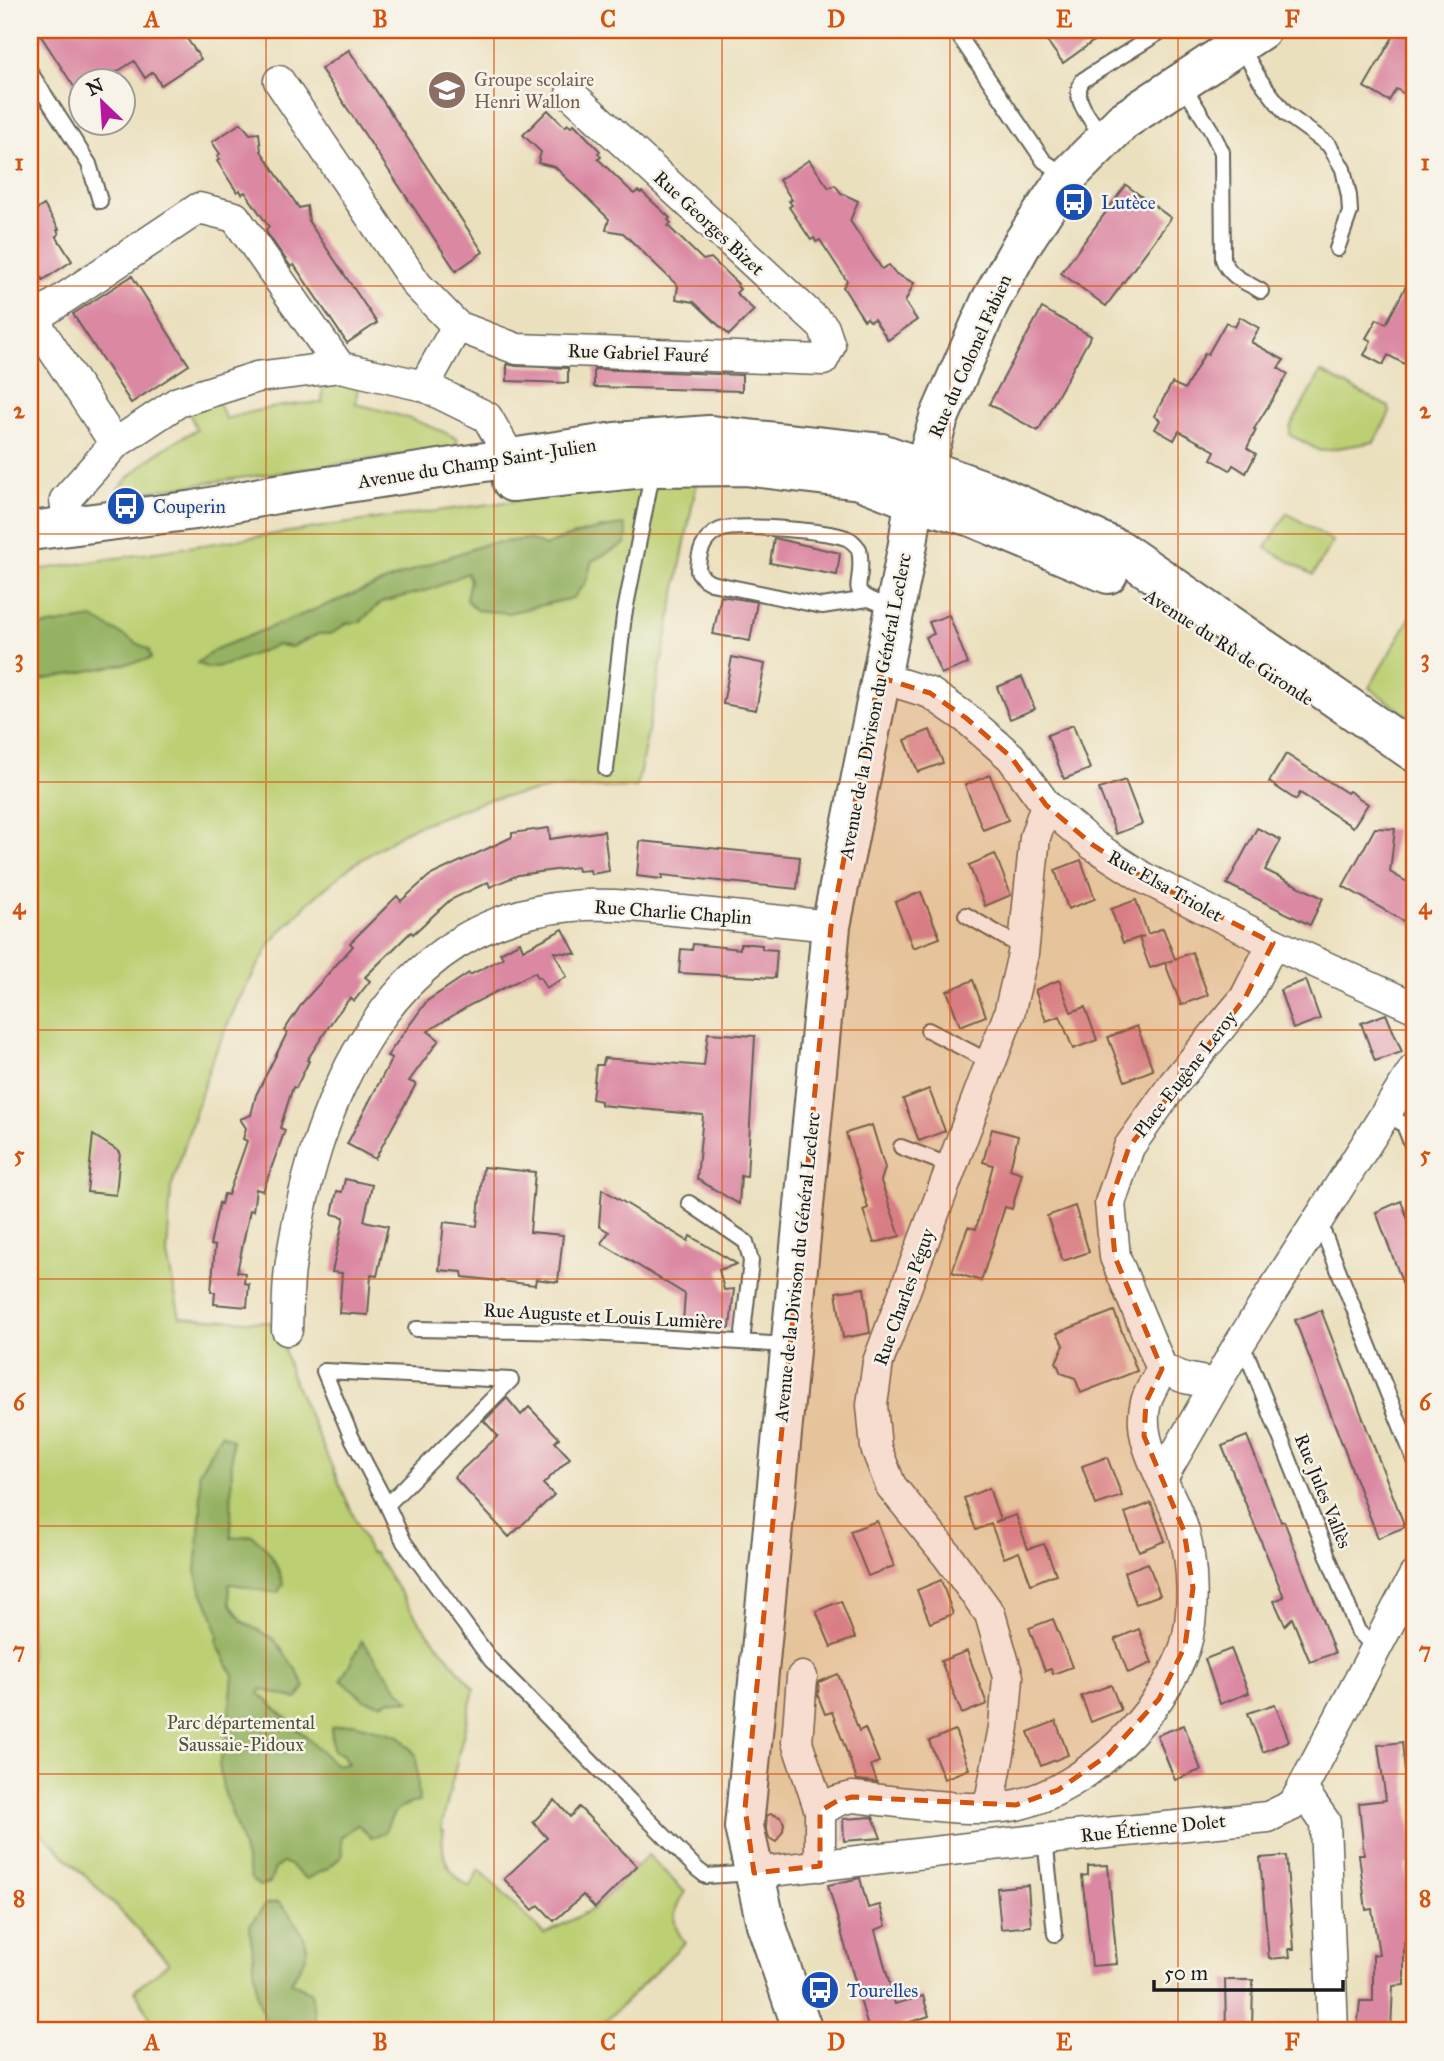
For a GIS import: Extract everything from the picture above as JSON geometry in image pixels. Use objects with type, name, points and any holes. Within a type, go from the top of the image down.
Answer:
[{"type":"main road","name":"Rue du Colonel Fabien","points":[[919,484],[939,418],[990,302],[1022,244],[1068,176],[1123,121],[1250,37]]},
{"type":"main road","name":"Avenue du Champ Saint-Julien","points":[[30,551],[128,537],[229,516],[324,501],[351,505],[615,442],[709,435],[881,453],[919,484]]},
{"type":"main road","name":"Avenue du Champ Saint-Julien","points":[[30,531],[195,510],[276,494],[501,470],[745,466],[919,484]]},
{"type":"main road","name":"Avenue de la Divison du Général Leclerc","points":[[803,2031],[766,1924],[744,1827],[831,926],[879,677],[880,603],[908,544],[919,484]]},
{"type":"main road","name":"Avenue du Rû de Gironde","points":[[919,484],[993,493],[1120,550],[1414,752]]},
{"type":"main road","name":"Avenue du Rû de Gironde","points":[[919,484],[972,517],[1085,562],[1137,587],[1222,638],[1414,773]]},
{"type":"main road","points":[[69,526],[86,536],[128,537]]},
{"type":"street","name":"Rue Gabriel Fauré","points":[[279,81],[417,285],[457,326],[517,349],[823,359]]},
{"type":"street","name":"Rue Georges Bizet","points":[[570,94],[824,328],[830,346],[823,359]]},
{"type":"street","points":[[115,444],[31,318],[199,208],[235,217],[340,367]]},
{"type":"street","points":[[424,386],[457,326]]},
{"type":"street","points":[[69,526],[65,500],[115,444],[178,402],[257,377],[340,367],[424,386],[487,417],[501,470]]},
{"type":"street","name":"Rue Elsa Triolet","points":[[879,677],[930,694],[966,718],[1011,757],[1046,805],[1093,845],[1144,878],[1273,943],[1414,1007]]},
{"type":"street","name":"Rue Charles Péguy","points":[[989,1807],[1004,1727],[1008,1676],[990,1614],[891,1486],[876,1448],[872,1405],[878,1362],[1009,1014],[1024,945],[1035,837],[1046,805]]},
{"type":"street","name":"Rue Charlie Chaplin","points":[[287,1331],[293,1250],[307,1185],[332,1106],[353,1060],[382,1012],[397,993],[435,959],[468,938],[509,918],[572,906],[615,905],[831,926]]},
{"type":"street","name":"Place Eugène Leroy","points":[[1162,1368],[1115,1257],[1110,1203],[1129,1147],[1175,1082],[1245,998],[1273,943]]},
{"type":"street","points":[[1162,1478],[1236,1349],[1311,1227],[1414,1069]]},
{"type":"street","points":[[820,1811],[837,1801],[852,1797],[989,1807],[1016,1805],[1058,1790],[1108,1755],[1159,1699],[1185,1646],[1193,1587],[1184,1531],[1144,1436],[1146,1402],[1162,1368],[1185,1378],[1216,1384]]},
{"type":"street","name":"Rue Étienne Dolet","points":[[754,1873],[1045,1839],[1268,1817],[1293,1805],[1303,1790],[1414,1576]]},
{"type":"street","points":[[802,1677],[797,1742],[820,1811],[820,1866]]},
{"type":"street","points":[[1303,1790],[1325,1822],[1333,2031]]},
{"type":"lane","points":[[955,30],[1044,161],[1068,176]]},
{"type":"lane","points":[[1104,139],[1078,99],[1079,86],[1083,80],[1163,30]]},
{"type":"lane","points":[[1250,37],[1260,80],[1286,114],[1329,145],[1343,169],[1350,212],[1337,249]]},
{"type":"lane","points":[[30,72],[89,164],[100,201]]},
{"type":"lane","points":[[1181,83],[1212,130],[1222,152],[1225,265],[1228,271],[1261,290]]},
{"type":"lane","points":[[606,769],[624,616],[653,467]]},
{"type":"lane","points":[[735,527],[776,528],[846,538],[859,549],[861,565],[857,584],[861,593],[880,603],[822,606],[711,583],[698,571],[702,547],[716,533],[735,527]]},
{"type":"lane","points":[[966,915],[1009,940],[1024,945]]},
{"type":"lane","points":[[928,1030],[990,1062]]},
{"type":"lane","points":[[1386,1111],[1404,1125],[1414,1150]]},
{"type":"lane","points":[[901,1147],[951,1167]]},
{"type":"lane","points":[[689,1203],[746,1242],[751,1261],[742,1342]]},
{"type":"lane","points":[[1311,1227],[1324,1234],[1414,1459]]},
{"type":"lane","name":"Rue Auguste et Louis Lumière","points":[[416,1329],[573,1332],[789,1345]]},
{"type":"lane","name":"Rue Jules Vallès","points":[[1236,1349],[1248,1357],[1358,1631],[1375,1648]]},
{"type":"lane","points":[[387,1505],[511,1380],[324,1371],[351,1436],[404,1542],[491,1660],[706,1876],[754,1873]]},
{"type":"lane","points":[[1045,1839],[1055,1934]]},
{"type":"highlighted area","points":[[879,677],[930,693],[966,718],[1011,757],[1046,805],[1093,845],[1144,878],[1273,943],[1245,998],[1129,1147],[1110,1203],[1115,1257],[1162,1369],[1146,1402],[1144,1436],[1184,1531],[1193,1588],[1185,1646],[1159,1699],[1108,1755],[1058,1790],[1016,1805],[852,1797],[837,1801],[820,1811],[820,1866],[754,1873],[745,1808],[831,926]]},
{"type":"green space","points":[[1321,372],[1389,407],[1390,413],[1374,442],[1320,451],[1290,435],[1290,427]]},
{"type":"green space","points":[[323,383],[358,385],[356,404],[433,427],[458,439],[455,447],[122,495],[117,490],[154,456],[197,430],[188,411],[217,399],[226,419],[273,407],[322,403]]},
{"type":"green space","name":"Parc départemental Saussaie-Pidoux","points":[[697,481],[637,787],[552,789],[490,799],[409,829],[350,867],[308,903],[272,941],[238,1001],[212,1060],[171,1188],[167,1255],[180,1317],[278,1323],[290,1372],[370,1553],[374,1553],[421,1624],[474,1689],[441,1829],[444,1830],[444,1855],[451,1870],[470,1887],[479,1869],[544,1934],[595,1908],[648,1855],[685,1892],[676,1911],[675,1924],[685,1942],[596,2031],[157,2031],[135,1990],[169,1963],[114,1904],[30,1822],[30,571],[382,518],[639,485]]},
{"type":"green space","points":[[1287,513],[1333,541],[1313,575],[1266,548]]},
{"type":"green space","points":[[624,525],[627,534],[625,544],[592,561],[586,582],[573,598],[508,613],[476,610],[466,599],[470,580],[467,573],[432,589],[382,602],[360,622],[347,623],[331,634],[318,634],[292,647],[277,645],[226,665],[208,668],[197,663],[216,649],[486,544],[529,539],[545,546],[583,532]]},
{"type":"green space","points":[[1414,611],[1414,720],[1369,688]]},
{"type":"green space","points":[[93,618],[149,650],[151,659],[30,682],[30,628]]},
{"type":"green space","points":[[221,1434],[232,1440],[231,1538],[252,1535],[258,1540],[272,1556],[283,1584],[278,1592],[271,1592],[229,1584],[230,1603],[243,1622],[274,1639],[305,1687],[297,1699],[261,1689],[259,1693],[335,1764],[348,1764],[343,1755],[333,1750],[331,1727],[354,1723],[399,1736],[416,1755],[419,1802],[405,1805],[395,1812],[384,1834],[371,1837],[357,1825],[341,1837],[342,1856],[327,1869],[307,1879],[288,1864],[282,1863],[275,1869],[270,1883],[259,1886],[251,1879],[223,1788],[219,1764],[227,1741],[233,1675],[217,1644],[218,1635],[212,1613],[196,1572],[201,1508],[199,1472]]},
{"type":"green space","points":[[362,1641],[410,1701],[390,1700],[381,1704],[365,1700],[341,1680]]},
{"type":"green space","points":[[278,1902],[293,1918],[305,1940],[306,1956],[291,1982],[311,1992],[317,2031],[268,2031],[257,1995],[250,1925],[266,1904]]},
{"type":"building","points":[[37,30],[181,30],[201,59],[161,85],[153,72],[145,78],[134,61],[126,66],[66,66],[66,75]]},
{"type":"building","points":[[1039,30],[1109,30],[1063,63]]},
{"type":"building","points":[[1397,30],[1414,30],[1414,99],[1396,89],[1389,101],[1364,87]]},
{"type":"building","points":[[349,50],[483,252],[456,271],[321,69]]},
{"type":"building","points":[[548,110],[565,127],[574,124],[600,151],[598,153],[601,157],[598,159],[634,194],[642,192],[670,218],[668,220],[671,223],[668,226],[703,260],[711,258],[738,284],[740,289],[736,293],[754,310],[729,335],[694,302],[676,299],[678,286],[623,233],[606,230],[609,219],[555,167],[538,163],[541,152],[523,135]]},
{"type":"building","points":[[241,123],[250,134],[259,133],[261,151],[299,208],[307,206],[309,222],[377,323],[347,343],[294,265],[291,267],[267,233],[266,229],[269,227],[245,192],[237,192],[217,161],[220,154],[212,142]]},
{"type":"building","points":[[809,160],[829,188],[835,185],[841,193],[858,201],[850,221],[882,269],[889,265],[896,274],[914,283],[905,302],[917,320],[888,340],[874,319],[864,320],[843,287],[847,281],[820,240],[811,240],[789,207],[792,205],[789,201],[792,200],[779,180]]},
{"type":"building","points":[[1126,185],[1171,218],[1106,306],[1061,273]]},
{"type":"building","points":[[44,205],[59,229],[56,236],[72,261],[43,280],[30,259],[30,214]]},
{"type":"building","points":[[1414,271],[1414,369],[1388,355],[1383,365],[1364,355],[1371,341],[1366,338],[1377,319],[1386,324]]},
{"type":"building","points":[[132,276],[189,365],[131,403],[73,314]]},
{"type":"building","points":[[1042,308],[1091,336],[1038,431],[989,404]]},
{"type":"building","points":[[1240,317],[1259,328],[1251,342],[1284,360],[1278,368],[1288,374],[1254,429],[1256,430],[1247,448],[1256,454],[1246,473],[1233,465],[1230,470],[1211,459],[1215,451],[1179,431],[1174,440],[1155,429],[1160,420],[1154,416],[1172,383],[1185,389],[1226,322],[1235,327]]},
{"type":"building","points":[[507,364],[568,368],[568,383],[507,381]]},
{"type":"building","points":[[594,369],[742,375],[742,391],[594,387]]},
{"type":"building","points":[[774,538],[840,553],[837,575],[770,563]]},
{"type":"building","points":[[721,596],[757,602],[750,641],[713,634]]},
{"type":"building","points":[[949,615],[968,664],[941,674],[926,637],[934,634],[929,622]]},
{"type":"building","points":[[732,657],[765,664],[756,710],[723,704]]},
{"type":"building","points":[[1022,677],[1035,709],[1010,719],[997,687]]},
{"type":"building","points":[[1073,725],[1090,769],[1064,779],[1047,735]]},
{"type":"building","points":[[930,730],[943,763],[918,772],[905,740]]},
{"type":"building","points":[[1286,754],[1368,804],[1353,827],[1300,793],[1296,800],[1269,782]]},
{"type":"building","points":[[990,775],[1008,820],[983,830],[965,785]]},
{"type":"building","points":[[1125,780],[1142,824],[1116,834],[1099,789]]},
{"type":"building","points":[[549,828],[550,839],[604,831],[609,871],[591,874],[590,870],[578,871],[577,867],[518,875],[490,887],[488,882],[450,900],[413,934],[411,932],[365,977],[370,981],[354,1001],[350,998],[335,1017],[307,1060],[309,1061],[296,1088],[293,1087],[280,1128],[285,1130],[263,1191],[256,1189],[237,1272],[245,1273],[244,1283],[249,1284],[247,1307],[214,1304],[215,1292],[211,1292],[215,1246],[210,1245],[219,1203],[221,1204],[224,1194],[228,1195],[247,1141],[243,1139],[246,1128],[240,1119],[251,1115],[256,1095],[287,1033],[284,1031],[303,1002],[353,946],[350,943],[397,896],[401,901],[429,876],[512,837],[512,833]]},
{"type":"building","points":[[1257,828],[1281,840],[1265,870],[1323,898],[1310,925],[1227,884]]},
{"type":"building","points":[[1375,828],[1395,829],[1390,872],[1414,886],[1414,927],[1343,886]]},
{"type":"building","points":[[640,841],[800,857],[797,889],[662,875],[662,879],[637,876]]},
{"type":"building","points":[[995,854],[1011,895],[985,906],[969,865]]},
{"type":"building","points":[[1081,860],[1095,899],[1068,909],[1055,870]]},
{"type":"building","points":[[921,892],[940,938],[913,948],[895,902]]},
{"type":"building","points":[[1136,900],[1148,934],[1163,928],[1175,959],[1192,952],[1208,995],[1181,1005],[1165,963],[1173,960],[1150,968],[1139,938],[1144,936],[1123,943],[1111,909]]},
{"type":"building","points":[[563,929],[576,954],[554,952],[567,977],[546,988],[535,972],[470,1005],[428,1031],[439,1040],[409,1081],[416,1084],[375,1159],[347,1144],[392,1058],[387,1056],[427,1001],[469,973],[470,975],[503,958],[500,953],[520,942],[523,950]]},
{"type":"building","points":[[693,944],[740,949],[740,944],[751,944],[762,945],[762,949],[777,950],[775,978],[679,973],[681,949],[692,950]]},
{"type":"building","points":[[973,980],[986,1016],[960,1026],[947,991]]},
{"type":"building","points":[[1059,980],[1071,1012],[1085,1007],[1097,1040],[1073,1049],[1060,1016],[1046,1021],[1035,990]]},
{"type":"building","points":[[1306,980],[1320,1019],[1293,1029],[1280,990]]},
{"type":"building","points":[[1386,1014],[1402,1052],[1375,1061],[1361,1023]]},
{"type":"building","points":[[1137,1026],[1153,1070],[1125,1081],[1108,1037]]},
{"type":"building","points":[[708,1033],[755,1036],[747,1177],[741,1176],[739,1204],[697,1179],[703,1115],[601,1105],[601,1101],[592,1099],[596,1065],[603,1065],[604,1058],[704,1066]]},
{"type":"building","points":[[929,1089],[945,1131],[919,1141],[903,1099]]},
{"type":"building","points":[[872,1125],[885,1168],[881,1181],[900,1236],[874,1243],[863,1210],[868,1208],[846,1133]]},
{"type":"building","points":[[992,1129],[1018,1136],[1010,1169],[1022,1173],[1012,1209],[1005,1207],[981,1281],[952,1272],[968,1227],[976,1229],[993,1165],[983,1162]]},
{"type":"building","points":[[93,1135],[120,1152],[116,1195],[87,1192]]},
{"type":"building","points":[[483,1167],[535,1172],[530,1232],[563,1235],[558,1282],[536,1279],[535,1285],[463,1277],[462,1272],[439,1270],[444,1222],[477,1226]]},
{"type":"building","points":[[345,1179],[372,1185],[364,1221],[388,1226],[377,1276],[371,1275],[368,1315],[339,1313],[342,1273],[332,1272],[344,1217],[332,1214],[337,1191],[342,1192]]},
{"type":"building","points":[[602,1189],[688,1241],[690,1236],[737,1264],[719,1270],[724,1290],[734,1289],[730,1328],[683,1323],[685,1294],[601,1243],[609,1232],[599,1226]]},
{"type":"building","points":[[1401,1201],[1414,1236],[1412,1308],[1376,1212]]},
{"type":"building","points":[[1075,1206],[1089,1252],[1063,1261],[1047,1216]]},
{"type":"building","points":[[864,1288],[870,1333],[843,1338],[836,1292]]},
{"type":"building","points":[[1321,1310],[1405,1527],[1378,1538],[1295,1320]]},
{"type":"building","points":[[1114,1311],[1137,1371],[1081,1393],[1075,1378],[1061,1373],[1056,1362],[1064,1345],[1057,1333]]},
{"type":"building","points":[[507,1398],[521,1415],[529,1407],[559,1438],[555,1442],[570,1458],[543,1484],[554,1495],[509,1537],[454,1477],[498,1436],[484,1421]]},
{"type":"building","points":[[1247,1436],[1281,1522],[1284,1521],[1335,1653],[1310,1662],[1292,1618],[1285,1625],[1274,1601],[1284,1597],[1222,1446]]},
{"type":"building","points":[[1107,1457],[1122,1496],[1096,1505],[1082,1466]]},
{"type":"building","points":[[989,1488],[1000,1520],[995,1522],[1016,1515],[1028,1549],[1044,1544],[1056,1574],[1031,1584],[1019,1552],[1004,1558],[991,1524],[976,1530],[964,1498]]},
{"type":"building","points":[[1151,1503],[1165,1541],[1139,1551],[1125,1513]]},
{"type":"building","points":[[877,1521],[894,1566],[868,1576],[850,1531]]},
{"type":"building","points":[[1148,1563],[1160,1595],[1136,1604],[1124,1572]]},
{"type":"building","points":[[941,1580],[953,1614],[930,1623],[917,1590]]},
{"type":"building","points":[[841,1601],[855,1638],[831,1647],[816,1611]]},
{"type":"building","points":[[1053,1619],[1072,1667],[1053,1674],[1051,1669],[1045,1671],[1029,1628]]},
{"type":"building","points":[[1139,1629],[1152,1663],[1128,1673],[1115,1639]]},
{"type":"building","points":[[1231,1649],[1249,1693],[1220,1704],[1205,1659]]},
{"type":"building","points":[[967,1651],[987,1704],[962,1714],[941,1661]]},
{"type":"building","points":[[838,1674],[859,1731],[865,1728],[879,1762],[871,1765],[877,1782],[857,1780],[832,1712],[825,1714],[818,1696],[819,1682]]},
{"type":"building","points":[[1111,1685],[1121,1710],[1091,1722],[1081,1696]]},
{"type":"building","points":[[1275,1704],[1289,1741],[1263,1752],[1248,1713]]},
{"type":"building","points":[[1056,1721],[1068,1755],[1041,1766],[1028,1732]]},
{"type":"building","points":[[1184,1725],[1201,1770],[1175,1780],[1157,1735]]},
{"type":"building","points":[[955,1730],[969,1769],[944,1779],[929,1741]]},
{"type":"building","points":[[1402,1742],[1414,1858],[1414,1864],[1406,1865],[1414,1940],[1404,1942],[1404,1985],[1393,1986],[1391,2031],[1357,2031],[1360,2001],[1373,2001],[1373,1955],[1379,1954],[1372,1909],[1366,1910],[1359,1855],[1364,1855],[1359,1803],[1386,1800],[1378,1745]]},
{"type":"building","points":[[555,1800],[570,1817],[579,1807],[637,1866],[595,1908],[583,1895],[554,1921],[539,1905],[533,1910],[504,1879],[547,1838],[533,1822]]},
{"type":"building","points":[[767,1815],[780,1817],[784,1823],[783,1831],[776,1842],[769,1838],[766,1826]]},
{"type":"building","points":[[873,1817],[881,1838],[844,1841],[843,1819]]},
{"type":"building","points":[[1286,1856],[1294,1949],[1289,1949],[1290,1957],[1269,1959],[1260,1858]]},
{"type":"building","points":[[1108,1865],[1117,1964],[1092,1966],[1082,1876],[1088,1875],[1088,1866]]},
{"type":"building","points":[[860,1878],[868,1908],[880,1905],[886,1926],[875,1930],[895,2004],[923,1996],[929,2016],[901,2025],[903,2031],[869,2031],[828,1885]]},
{"type":"building","points":[[1028,1885],[1031,1926],[1001,1929],[997,1888]]},
{"type":"building","points":[[1225,1980],[1253,1980],[1252,2031],[1226,2031]]},
{"type":"place","name":"Groupe scolaire Henri Wallon","points":[[447,90]]},
{"type":"place","name":"Lutèce","points":[[1074,202]]},
{"type":"place","name":"Couperin","points":[[126,506]]},
{"type":"place","name":"Tourelles","points":[[820,1990]]}]
